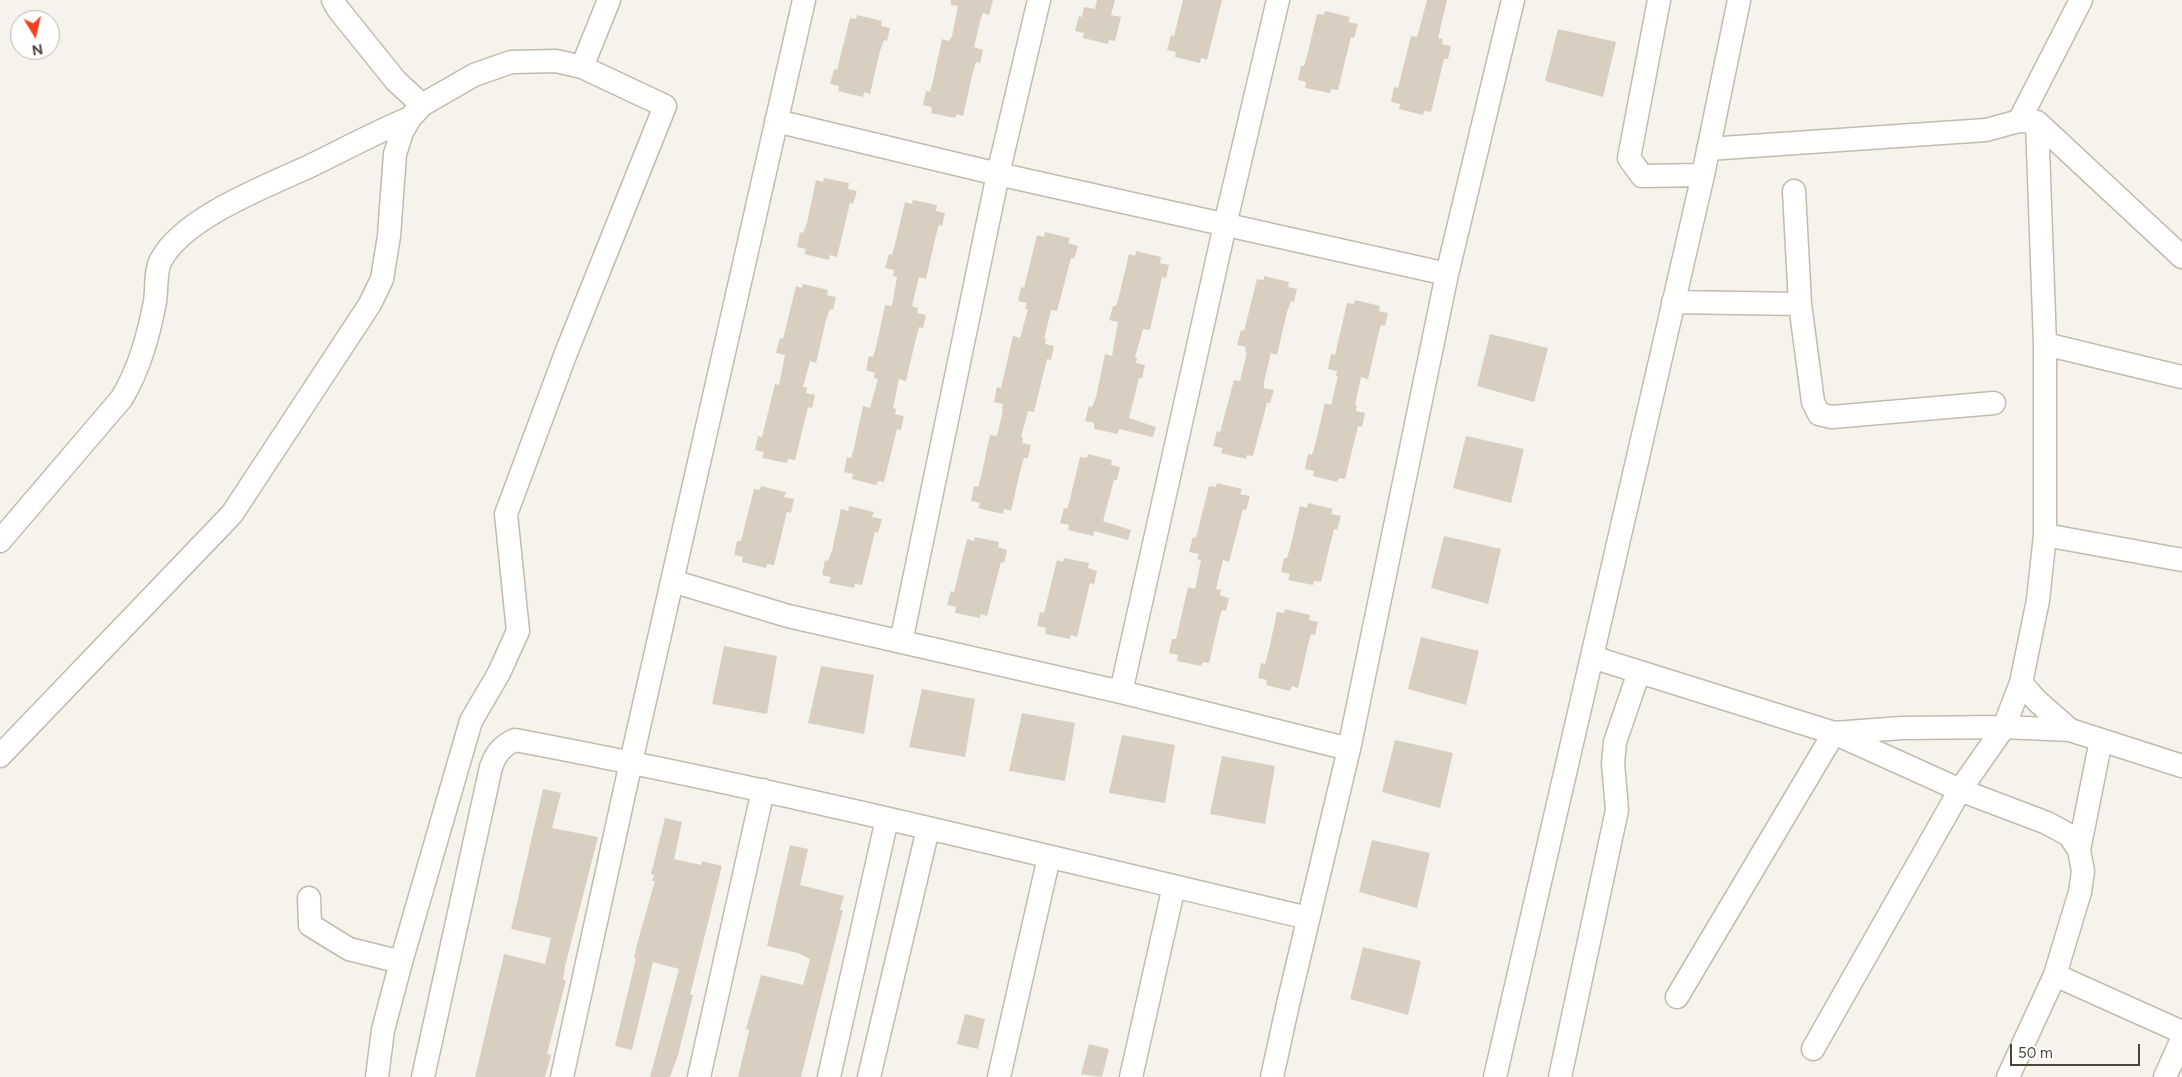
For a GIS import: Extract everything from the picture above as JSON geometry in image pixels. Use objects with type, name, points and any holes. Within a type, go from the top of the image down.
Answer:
[{"type":"street","points":[[333,0],[338,9],[396,81],[416,112]]},
{"type":"street","points":[[582,67],[609,0]]},
{"type":"street","points":[[562,1077],[631,762],[804,0]]},
{"type":"street","points":[[901,642],[998,174],[1038,0]]},
{"type":"street","points":[[1121,692],[1224,225],[1278,0]]},
{"type":"street","points":[[1272,1077],[1349,748],[1446,274],[1513,0]]},
{"type":"street","points":[[1659,0],[1629,158],[1642,176],[1702,175]]},
{"type":"street","points":[[1495,1077],[1708,149],[1739,0]]},
{"type":"street","points":[[1813,1049],[1960,790],[2004,727],[2021,683],[2038,600],[2045,535],[2044,344],[2028,121],[2081,0]]},
{"type":"street","points":[[0,541],[122,398],[136,374],[145,351],[160,262],[191,228],[222,208],[416,112],[474,75],[511,62],[556,62],[582,67],[665,106],[566,353],[506,514],[518,630],[503,665],[471,721],[401,962],[384,1030],[377,1077]]},
{"type":"street","points":[[0,756],[232,514],[370,304],[382,279],[389,236],[395,154],[402,132],[416,112]]},
{"type":"street","points":[[776,121],[998,174],[1446,274]]},
{"type":"street","points":[[1708,149],[1986,130],[2028,121]]},
{"type":"street","points":[[2028,121],[2182,257]]},
{"type":"street","points":[[1794,191],[1800,304],[1813,402],[1819,414],[1832,416],[1994,403]]},
{"type":"street","points":[[1673,302],[1800,304]]},
{"type":"street","points":[[2044,344],[2182,377]]},
{"type":"street","points":[[2045,535],[2182,560]]},
{"type":"street","points":[[672,581],[788,616],[1121,692],[1349,748]]},
{"type":"street","points":[[1592,658],[1834,733],[1960,790],[2047,823],[2069,835],[2079,850]]},
{"type":"street","points":[[1560,1077],[1617,810],[1613,763],[1616,742],[1639,672]]},
{"type":"street","points":[[2021,683],[2037,701],[2070,730]]},
{"type":"street","points":[[1834,733],[1902,728],[2004,727],[2070,730],[2182,766]]},
{"type":"street","points":[[1677,996],[1834,733]]},
{"type":"street","points":[[423,1077],[495,754],[506,744],[515,740],[762,790],[1308,918]]},
{"type":"street","points":[[2008,1077],[2055,975],[2080,892],[2083,871],[2079,850],[2101,740]]},
{"type":"street","points":[[699,1077],[762,790]]},
{"type":"street","points":[[829,1077],[888,819]]},
{"type":"street","points":[[869,1077],[928,829]]},
{"type":"street","points":[[999,1077],[1050,857]]},
{"type":"street","points":[[1131,1077],[1174,886]]},
{"type":"street","points":[[308,898],[310,925],[350,949],[401,962]]},
{"type":"street","points":[[2055,975],[2182,1032]]},
{"type":"street","points":[[2165,1077],[2182,1039]]},
{"type":"building","points":[[951,0],[993,0],[989,15],[983,13],[981,18],[974,47],[983,50],[980,63],[976,62],[963,116],[957,114],[955,118],[931,113],[932,107],[923,105],[926,91],[930,92],[942,39],[949,41],[952,36],[958,6],[951,5]]},
{"type":"building","points":[[1097,0],[1115,0],[1111,15],[1121,17],[1115,41],[1109,40],[1108,44],[1083,38],[1084,33],[1075,31],[1079,16],[1082,17],[1084,7],[1095,9]]},
{"type":"building","points":[[1183,0],[1222,0],[1207,60],[1201,58],[1200,63],[1175,57],[1176,52],[1167,50],[1171,35],[1174,36]]},
{"type":"building","points":[[1427,0],[1447,0],[1438,38],[1443,39],[1442,44],[1451,46],[1448,59],[1444,59],[1431,112],[1424,111],[1423,115],[1399,109],[1400,104],[1391,102],[1394,87],[1398,88],[1411,36],[1417,37]]},
{"type":"building","points":[[1325,11],[1350,17],[1348,22],[1358,24],[1354,38],[1351,37],[1338,90],[1331,89],[1330,93],[1305,88],[1306,82],[1298,80],[1301,66],[1304,66],[1307,56],[1317,14],[1324,15]]},
{"type":"building","points":[[857,15],[882,21],[881,26],[890,28],[887,41],[884,40],[880,51],[870,94],[864,92],[863,97],[838,91],[839,86],[830,84],[834,69],[837,70],[850,18],[856,19]]},
{"type":"building","points":[[1558,29],[1616,42],[1603,97],[1545,81]]},
{"type":"building","points":[[824,178],[849,183],[848,189],[857,191],[853,204],[850,203],[837,257],[830,255],[829,260],[804,254],[806,249],[797,247],[800,232],[803,233],[807,223],[816,180],[823,182]]},
{"type":"building","points":[[913,200],[937,205],[936,211],[945,213],[942,226],[939,225],[936,235],[926,279],[919,277],[912,306],[918,308],[917,313],[926,315],[923,328],[919,327],[906,381],[899,379],[893,408],[896,409],[895,414],[904,416],[901,430],[897,429],[884,482],[878,481],[876,485],[852,479],[853,474],[844,472],[847,457],[851,458],[854,448],[863,406],[870,408],[878,379],[874,378],[875,373],[866,370],[869,356],[873,357],[876,347],[885,305],[892,306],[897,277],[893,276],[894,270],[885,268],[889,254],[892,255],[905,202],[912,204]]},
{"type":"building","points":[[1045,232],[1070,238],[1068,243],[1078,246],[1074,259],[1071,258],[1057,311],[1051,310],[1044,339],[1046,339],[1045,344],[1054,346],[1051,360],[1047,359],[1034,412],[1028,411],[1021,437],[1023,438],[1022,443],[1031,445],[1028,458],[1024,458],[1011,511],[1004,509],[1003,514],[978,508],[980,503],[971,501],[974,486],[978,487],[981,477],[990,435],[997,436],[1003,410],[1003,404],[994,402],[997,387],[1001,388],[1013,336],[1020,338],[1028,309],[1025,309],[1027,303],[1018,301],[1021,287],[1024,288],[1037,235],[1044,237]]},
{"type":"building","points":[[1136,251],[1161,257],[1160,263],[1169,265],[1166,278],[1162,277],[1150,330],[1143,329],[1135,357],[1137,358],[1136,363],[1145,365],[1142,378],[1139,378],[1129,418],[1156,427],[1153,437],[1119,429],[1118,434],[1094,429],[1094,423],[1085,421],[1089,406],[1092,407],[1096,397],[1105,354],[1112,356],[1118,322],[1109,320],[1113,306],[1116,306],[1129,254],[1135,256]]},
{"type":"building","points":[[1264,276],[1289,282],[1288,287],[1297,289],[1294,302],[1291,301],[1287,312],[1277,355],[1271,353],[1264,382],[1264,388],[1274,390],[1270,403],[1267,403],[1253,456],[1247,455],[1246,459],[1221,453],[1223,448],[1213,446],[1217,431],[1220,432],[1234,380],[1240,381],[1247,353],[1245,352],[1246,347],[1237,345],[1241,330],[1244,331],[1257,279],[1264,280]]},
{"type":"building","points":[[803,284],[828,290],[827,295],[836,297],[833,310],[830,309],[826,320],[816,363],[810,361],[803,387],[807,387],[806,393],[815,395],[812,408],[808,407],[795,460],[788,459],[787,463],[762,458],[764,452],[755,450],[758,436],[762,437],[775,384],[779,385],[785,355],[776,353],[780,338],[783,339],[796,286],[802,288]]},
{"type":"building","points":[[1355,300],[1380,306],[1379,311],[1388,313],[1385,326],[1381,325],[1368,379],[1361,377],[1355,405],[1357,406],[1356,411],[1365,413],[1362,427],[1358,426],[1345,479],[1339,478],[1337,482],[1313,476],[1314,471],[1305,469],[1308,454],[1312,455],[1325,403],[1331,405],[1338,376],[1336,376],[1337,371],[1328,369],[1331,354],[1335,355],[1347,303],[1354,304]]},
{"type":"building","points":[[1490,334],[1548,348],[1534,402],[1477,386]]},
{"type":"building","points":[[1466,436],[1524,449],[1511,503],[1453,488]]},
{"type":"building","points":[[1088,454],[1112,460],[1111,465],[1120,467],[1117,480],[1114,480],[1103,521],[1131,530],[1128,540],[1094,531],[1093,536],[1068,530],[1069,525],[1060,523],[1064,508],[1067,509],[1080,457],[1087,458]]},
{"type":"building","points":[[1217,483],[1242,489],[1240,494],[1250,496],[1246,510],[1243,509],[1229,562],[1223,560],[1216,589],[1221,590],[1220,595],[1229,598],[1226,611],[1222,610],[1209,663],[1203,662],[1201,666],[1177,661],[1178,655],[1169,653],[1172,639],[1176,639],[1188,587],[1195,589],[1201,560],[1197,559],[1199,554],[1189,552],[1193,537],[1196,538],[1209,486],[1216,487]]},
{"type":"building","points":[[761,486],[786,492],[784,497],[794,499],[791,513],[787,512],[774,565],[767,564],[766,568],[742,562],[743,557],[734,555],[737,541],[741,541],[754,489],[760,490]]},
{"type":"building","points":[[1308,503],[1333,509],[1331,514],[1341,516],[1337,530],[1334,529],[1321,582],[1314,581],[1313,585],[1288,580],[1290,574],[1281,572],[1284,558],[1287,558],[1290,548],[1300,506],[1307,508]]},
{"type":"building","points":[[849,506],[874,512],[872,517],[882,519],[878,533],[875,532],[862,585],[855,584],[854,588],[829,583],[831,577],[822,575],[825,560],[828,561],[832,551],[841,509],[848,511]]},
{"type":"building","points":[[1444,536],[1501,549],[1488,604],[1431,588]]},
{"type":"building","points":[[975,537],[999,542],[998,547],[1007,550],[1004,563],[1001,562],[987,616],[981,614],[980,618],[955,613],[956,607],[947,605],[951,591],[954,592],[967,539],[974,541]]},
{"type":"building","points":[[1064,558],[1089,563],[1088,568],[1097,571],[1094,584],[1090,583],[1077,637],[1071,635],[1070,639],[1045,634],[1046,628],[1037,626],[1040,612],[1044,613],[1057,560],[1063,562]]},
{"type":"building","points":[[1285,609],[1310,615],[1309,620],[1318,622],[1315,635],[1311,634],[1298,688],[1292,686],[1290,691],[1266,685],[1267,680],[1258,678],[1261,663],[1265,664],[1268,654],[1277,612],[1284,613]]},
{"type":"building","points":[[1421,637],[1479,651],[1466,705],[1408,689]]},
{"type":"building","points":[[724,646],[777,656],[767,714],[712,704]]},
{"type":"building","points":[[821,666],[874,675],[864,734],[808,723]]},
{"type":"building","points":[[922,689],[975,699],[965,757],[909,747]]},
{"type":"building","points":[[1022,713],[1075,723],[1065,781],[1009,771]]},
{"type":"building","points":[[1122,735],[1175,745],[1165,803],[1109,793]]},
{"type":"building","points":[[1395,740],[1453,753],[1440,808],[1382,792]]},
{"type":"building","points":[[1222,756],[1275,766],[1265,824],[1210,814]]},
{"type":"building","points":[[543,789],[561,793],[552,828],[598,837],[565,966],[563,980],[566,980],[547,1054],[551,1055],[545,1077],[475,1077],[504,954],[545,964],[551,938],[511,929]]},
{"type":"building","points":[[665,818],[682,822],[674,859],[701,865],[702,861],[722,866],[690,995],[693,995],[678,1055],[670,1077],[650,1077],[679,969],[653,962],[632,1050],[615,1046],[636,958],[634,958],[637,944],[655,881],[652,881],[654,875],[651,874]]},
{"type":"building","points":[[1372,840],[1430,853],[1417,908],[1359,892]]},
{"type":"building","points":[[790,845],[808,849],[800,885],[844,896],[840,910],[843,910],[801,1077],[738,1077],[749,1030],[746,1029],[761,975],[803,985],[810,959],[798,953],[767,946]]},
{"type":"building","points":[[1363,947],[1421,961],[1408,1015],[1350,999]]},
{"type":"building","points":[[965,1014],[985,1019],[978,1049],[957,1044]]},
{"type":"building","points":[[1089,1044],[1109,1049],[1102,1077],[1081,1074]]}]
